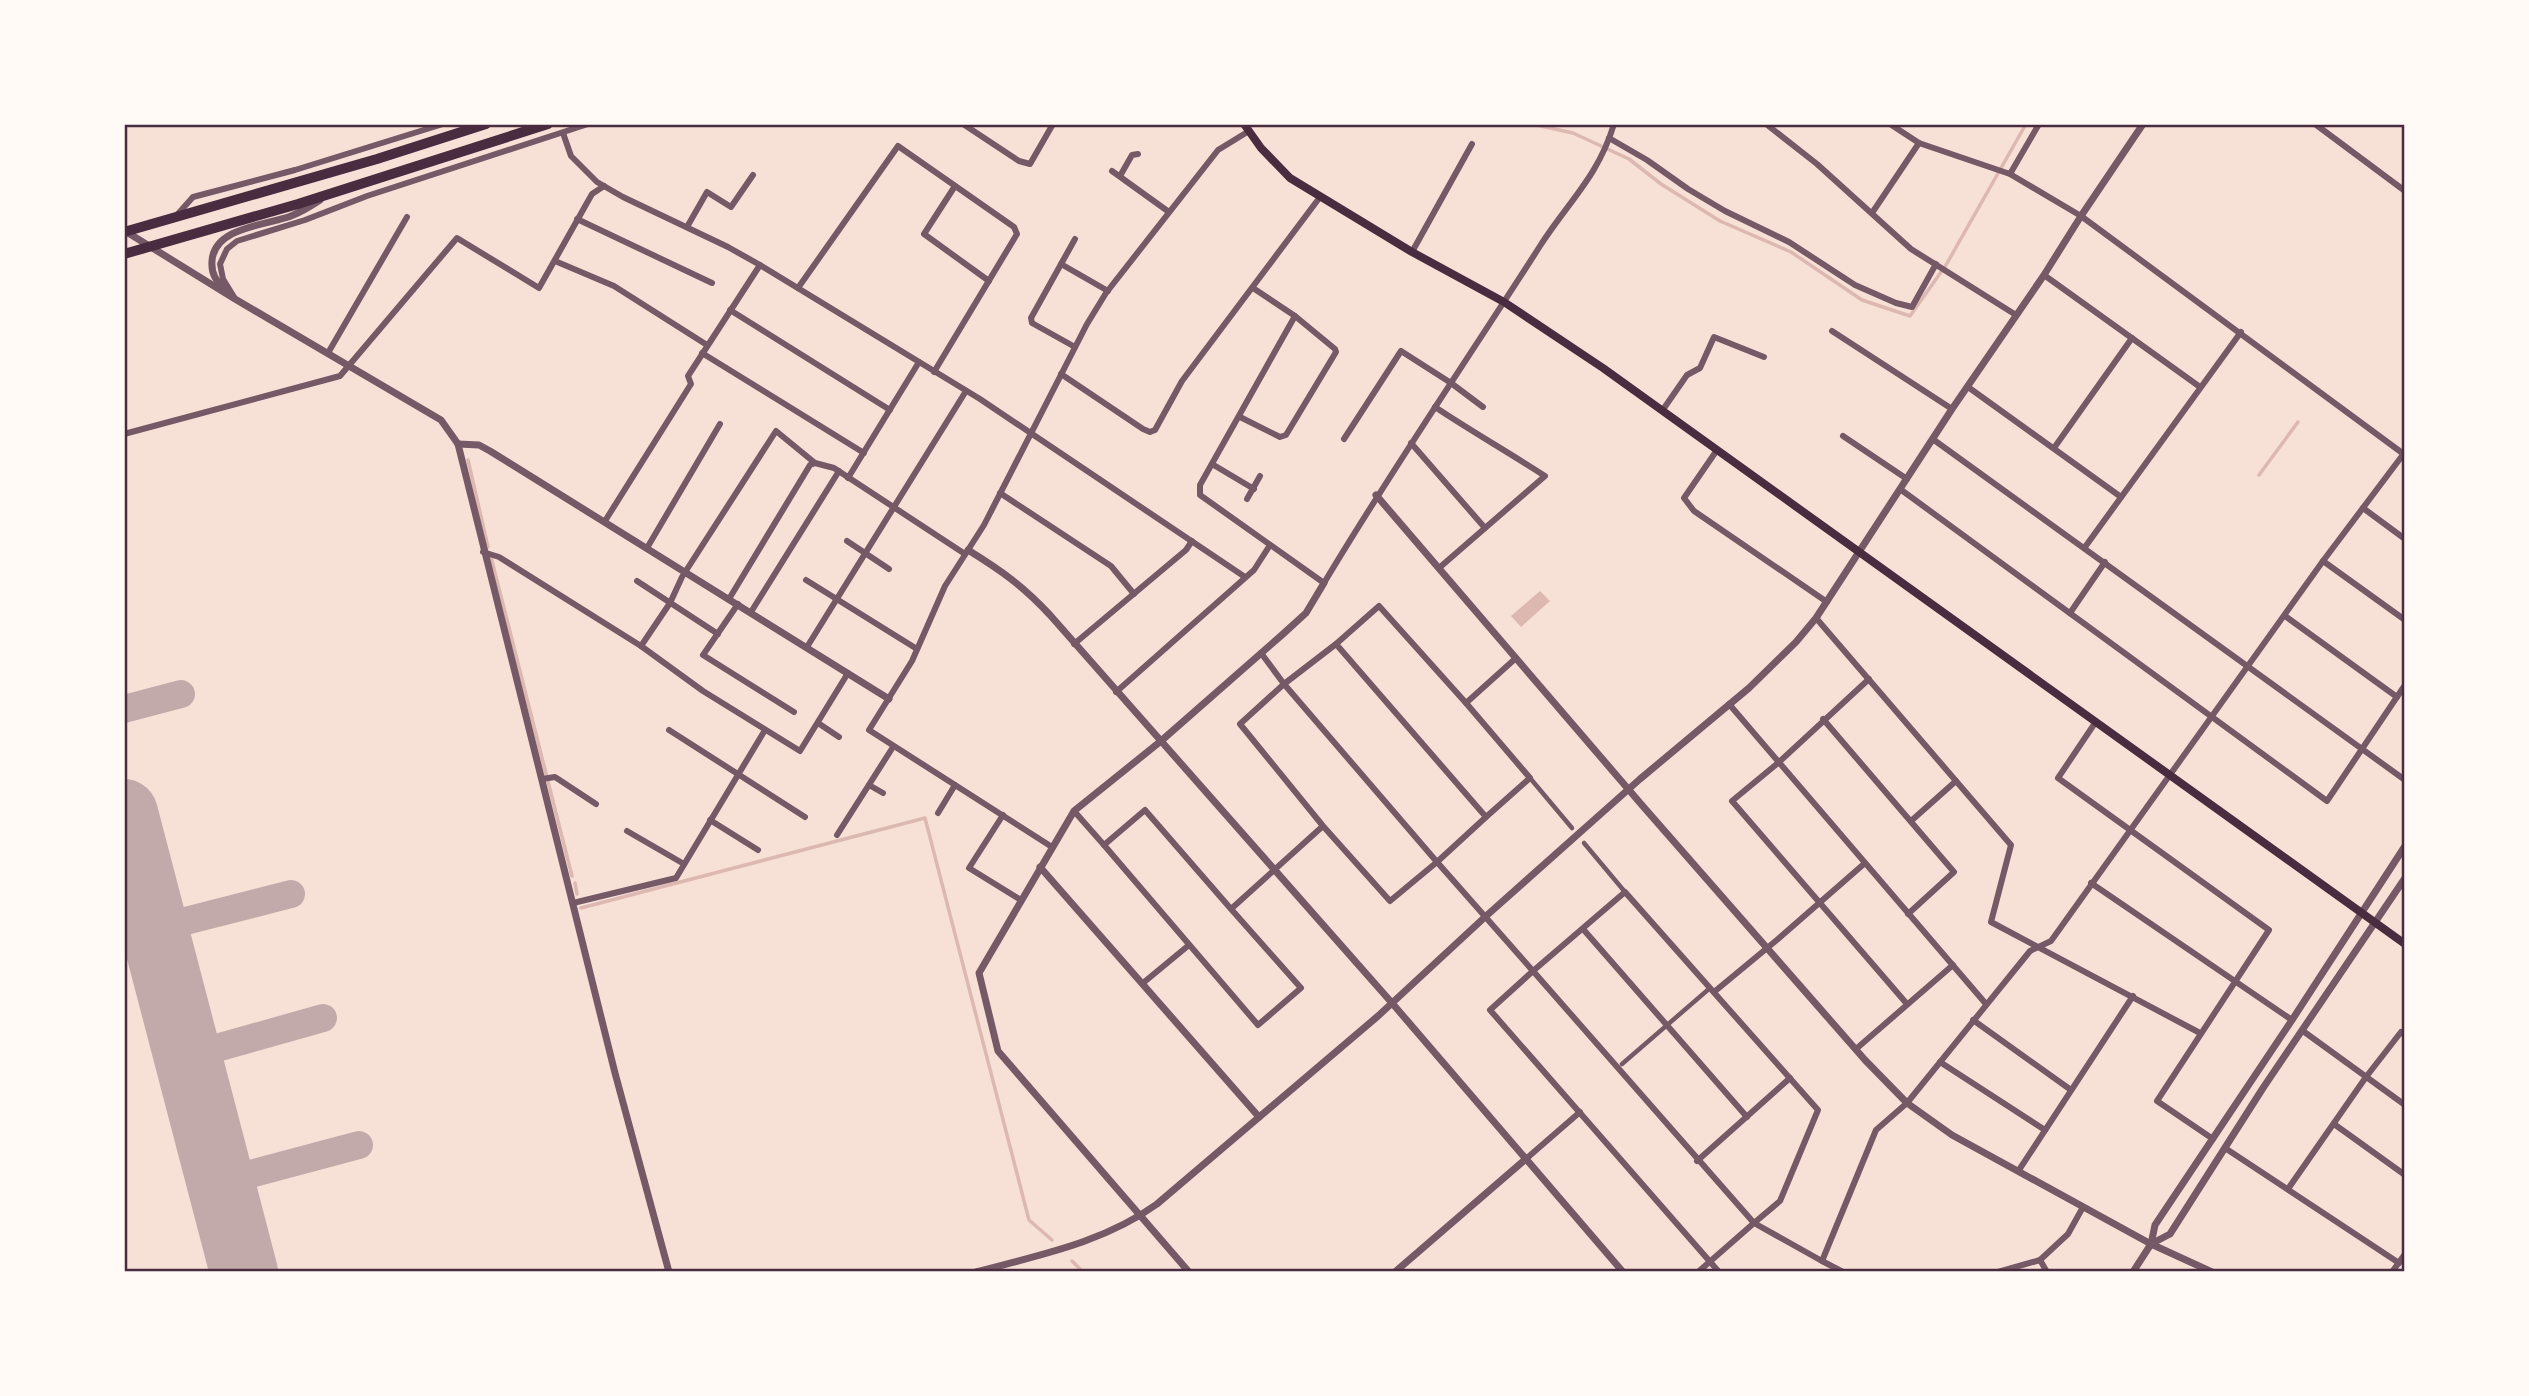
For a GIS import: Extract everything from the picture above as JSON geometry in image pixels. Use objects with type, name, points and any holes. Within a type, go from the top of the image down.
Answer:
[{"type":"highway","points":[[125,231],[377,159],[486,124]]},
{"type":"highway","points":[[124,254],[337,192],[548,124]]},
{"type":"main road","points":[[1247,128],[1283,172],[1412,252],[1504,302],[1717,450],[2405,944]]},
{"type":"street","points":[[175,217],[193,197],[295,170],[443,124]]},
{"type":"street","points":[[235,299],[223,279],[220,264],[227,249],[237,241],[588,124]]},
{"type":"street","points":[[967,125],[1019,161],[1030,164],[1053,124]]},
{"type":"street","points":[[1189,1272],[998,1051],[979,973],[1074,811],[1161,741],[1306,613],[1376,495],[1543,241],[1595,171],[1614,124]]},
{"type":"street","points":[[1766,124],[1911,248],[2017,315]]},
{"type":"street","points":[[1822,1261],[1876,1130],[1907,1103],[2030,951],[2051,942],[2323,561],[2404,453],[2081,216],[2010,174],[1919,143],[1890,124]]},
{"type":"street","points":[[2010,174],[2039,124]]},
{"type":"street","points":[[976,1272],[1091,1240],[1141,1215],[1392,1003],[1485,917],[1778,661],[1827,602],[1952,409],[2143,124]]},
{"type":"street","points":[[2315,124],[2405,191]]},
{"type":"street","points":[[1052,847],[869,730],[917,649],[945,586],[1000,493],[1075,347],[1108,291],[1218,150],[1247,128]]},
{"type":"street","points":[[563,134],[571,156],[604,186],[760,265],[798,288],[1031,433],[1245,577]]},
{"type":"street","points":[[1609,140],[1647,160],[1725,211],[1789,242],[1855,285],[1887,300],[1912,307],[1938,266]]},
{"type":"street","points":[[1872,214],[1919,143]]},
{"type":"street","points":[[1412,252],[1472,144]]},
{"type":"street","points":[[798,288],[898,146],[1014,227],[1017,234],[934,372]]},
{"type":"street","points":[[1120,176],[1132,155],[1138,154]]},
{"type":"street","points":[[1112,171],[1169,212]]},
{"type":"street","points":[[687,227],[707,191],[731,207],[753,175]]},
{"type":"street","points":[[124,434],[340,376],[457,238],[539,288],[592,194],[604,186]]},
{"type":"street","points":[[955,186],[924,234],[989,281]]},
{"type":"street","points":[[235,299],[214,278],[212,257],[221,241],[293,215],[337,192]]},
{"type":"street","points":[[1061,374],[1143,429],[1150,432],[1155,430],[1182,381],[1320,197]]},
{"type":"street","points":[[328,353],[407,217]]},
{"type":"street","points":[[577,219],[712,283]]},
{"type":"street","points":[[125,231],[441,420],[458,444],[483,552],[544,779],[615,1073],[669,1272]]},
{"type":"street","points":[[1075,239],[1031,318],[1032,323],[1075,347]]},
{"type":"street","points":[[555,261],[614,286],[707,345]]},
{"type":"street","points":[[1061,264],[1108,291]]},
{"type":"street","points":[[605,521],[691,383],[688,376],[760,265]]},
{"type":"street","points":[[2044,275],[2200,387]]},
{"type":"street","points":[[1240,417],[1280,437],[1286,435],[1336,352],[1295,316],[1252,288]]},
{"type":"street","points":[[730,310],[890,410]]},
{"type":"street","points":[[1295,316],[1200,485],[1200,495],[1324,583]]},
{"type":"street","points":[[1832,331],[1952,409]]},
{"type":"street","points":[[2085,547],[2241,332]]},
{"type":"street","points":[[1662,411],[1687,375],[1700,368],[1714,337],[1764,357]]},
{"type":"street","points":[[2054,449],[2132,338]]},
{"type":"street","points":[[1344,439],[1401,351],[1483,407]]},
{"type":"street","points":[[702,353],[864,453]]},
{"type":"street","points":[[848,478],[919,362]]},
{"type":"street","points":[[1968,387],[2121,497]]},
{"type":"street","points":[[807,647],[966,391]]},
{"type":"street","points":[[1435,407],[1472,433],[1498,445],[1545,476],[1439,568]]},
{"type":"street","points":[[647,548],[720,424]]},
{"type":"street","points":[[640,646],[670,603],[685,572],[776,431],[815,463],[839,471],[893,507],[1006,573],[1024,588],[1161,741],[1527,1158],[1623,1272]]},
{"type":"street","points":[[1843,436],[1907,479]]},
{"type":"street","points":[[1934,440],[2405,780]]},
{"type":"street","points":[[1411,443],[1485,528]]},
{"type":"street","points":[[458,444],[479,445],[889,699]]},
{"type":"street","points":[[1717,450],[1684,498],[1694,512],[1827,602]]},
{"type":"street","points":[[729,599],[810,465],[815,463]]},
{"type":"street","points":[[1212,464],[1254,489]]},
{"type":"street","points":[[751,612],[839,471]]},
{"type":"street","points":[[1247,499],[1260,477]]},
{"type":"street","points":[[1900,489],[2327,801],[2405,684]]},
{"type":"street","points":[[1000,493],[1111,566],[1133,594]]},
{"type":"street","points":[[1376,495],[1629,790],[1856,1049],[1907,1103],[1952,1135],[2151,1244],[2212,1272]]},
{"type":"street","points":[[2363,508],[2405,539]]},
{"type":"street","points":[[846,541],[889,569]]},
{"type":"street","points":[[1074,644],[1186,550],[1192,541]]},
{"type":"street","points":[[1116,692],[1254,570],[1270,545]]},
{"type":"street","points":[[483,552],[499,557],[800,751],[848,673]]},
{"type":"street","points":[[2323,561],[2405,620]]},
{"type":"street","points":[[2070,613],[2105,562]]},
{"type":"street","points":[[806,580],[917,649]]},
{"type":"street","points":[[637,581],[718,634]]},
{"type":"street","points":[[738,604],[703,655],[794,712]]},
{"type":"street","points":[[1530,778],[1390,901],[1323,826],[1240,724],[1379,606],[1466,703],[1530,778],[1572,828]]},
{"type":"street","points":[[2285,616],[2397,696]]},
{"type":"street","points":[[1816,618],[2011,845],[1991,922],[2200,1033]]},
{"type":"street","points":[[1335,644],[1486,817]]},
{"type":"street","points":[[1261,653],[1284,684],[1437,862],[1754,1223],[1843,1272]]},
{"type":"street","points":[[1466,703],[1516,658]]},
{"type":"street","points":[[1869,679],[1778,763],[1732,801],[1907,1004]]},
{"type":"street","points":[[1729,704],[1986,1004]]},
{"type":"street","points":[[1824,719],[1954,872],[1908,914]]},
{"type":"street","points":[[818,723],[839,737]]},
{"type":"street","points":[[2095,723],[2058,778],[2269,930],[2157,1101],[2213,1139]]},
{"type":"street","points":[[669,730],[805,817]]},
{"type":"street","points":[[573,903],[676,878],[765,730]]},
{"type":"street","points":[[837,835],[893,747]]},
{"type":"street","points":[[544,779],[555,777],[596,804]]},
{"type":"street","points":[[1911,821],[1956,781]]},
{"type":"street","points":[[869,785],[883,793]]},
{"type":"street","points":[[938,813],[955,785]]},
{"type":"street","points":[[1074,811],[1258,1025],[1301,988],[1145,810],[1104,845]]},
{"type":"street","points":[[1003,815],[969,869],[1021,900]]},
{"type":"street","points":[[710,820],[758,850]]},
{"type":"street","points":[[1231,909],[1323,826]]},
{"type":"street","points":[[627,831],[684,864]]},
{"type":"street","points":[[1584,843],[1818,1111],[1780,1201],[1698,1272]]},
{"type":"street","points":[[2133,1272],[2151,1244],[2155,1225],[2405,846]]},
{"type":"street","points":[[1622,1064],[1666,1025],[1767,948],[1865,863]]},
{"type":"street","points":[[1040,867],[1259,1117]]},
{"type":"street","points":[[2151,1244],[2170,1234],[2263,1088],[2405,878]]},
{"type":"street","points":[[2091,883],[2292,1020]]},
{"type":"street","points":[[1625,892],[1490,1010],[1719,1272]]},
{"type":"street","points":[[1583,929],[1747,1117]]},
{"type":"street","points":[[1143,983],[1189,945]]},
{"type":"street","points":[[1856,1049],[1953,965]]},
{"type":"street","points":[[2019,1170],[2133,996]]},
{"type":"street","points":[[1973,1020],[2071,1090]]},
{"type":"street","points":[[2303,1031],[2405,1105]]},
{"type":"street","points":[[2288,1189],[2366,1077],[2401,1032],[2405,1035]]},
{"type":"street","points":[[1940,1062],[2045,1129]]},
{"type":"street","points":[[1698,1161],[1790,1078]]},
{"type":"street","points":[[1395,1272],[1580,1112]]},
{"type":"street","points":[[2334,1124],[2405,1175]]},
{"type":"street","points":[[2225,1148],[2399,1263]]},
{"type":"street","points":[[1998,1272],[2040,1260],[2068,1234],[2083,1206]]},
{"type":"street","points":[[2392,1272],[2405,1254]]},
{"type":"street","points":[[2040,1260],[2048,1272]]},
{"type":"shaded area","points":[[1540,591],[1550,601],[1521,627],[1511,616]]},
{"type":"waterway","points":[[1532,124],[1573,133],[1629,159],[1661,184],[1720,221],[1791,252],[1862,300],[1910,316],[1946,265],[2026,124]]},
{"type":"waterway","points":[[2259,475],[2298,422]]},
{"type":"waterway","points":[[468,460],[488,547]]},
{"type":"waterway","points":[[491,557],[572,876]]},
{"type":"waterway","points":[[581,908],[925,818],[1029,1220],[1052,1240]]},
{"type":"waterway","points":[[575,883],[577,894]]},
{"type":"waterway","points":[[1072,1261],[1083,1272]]},
{"type":"taxiway","points":[[124,709],[181,694]]},
{"type":"taxiway","points":[[154,929],[291,894]]},
{"type":"taxiway","points":[[188,1056],[323,1018]]},
{"type":"taxiway","points":[[220,1182],[359,1145]]},
{"type":"runway","points":[[124,813],[244,1272]]}]
